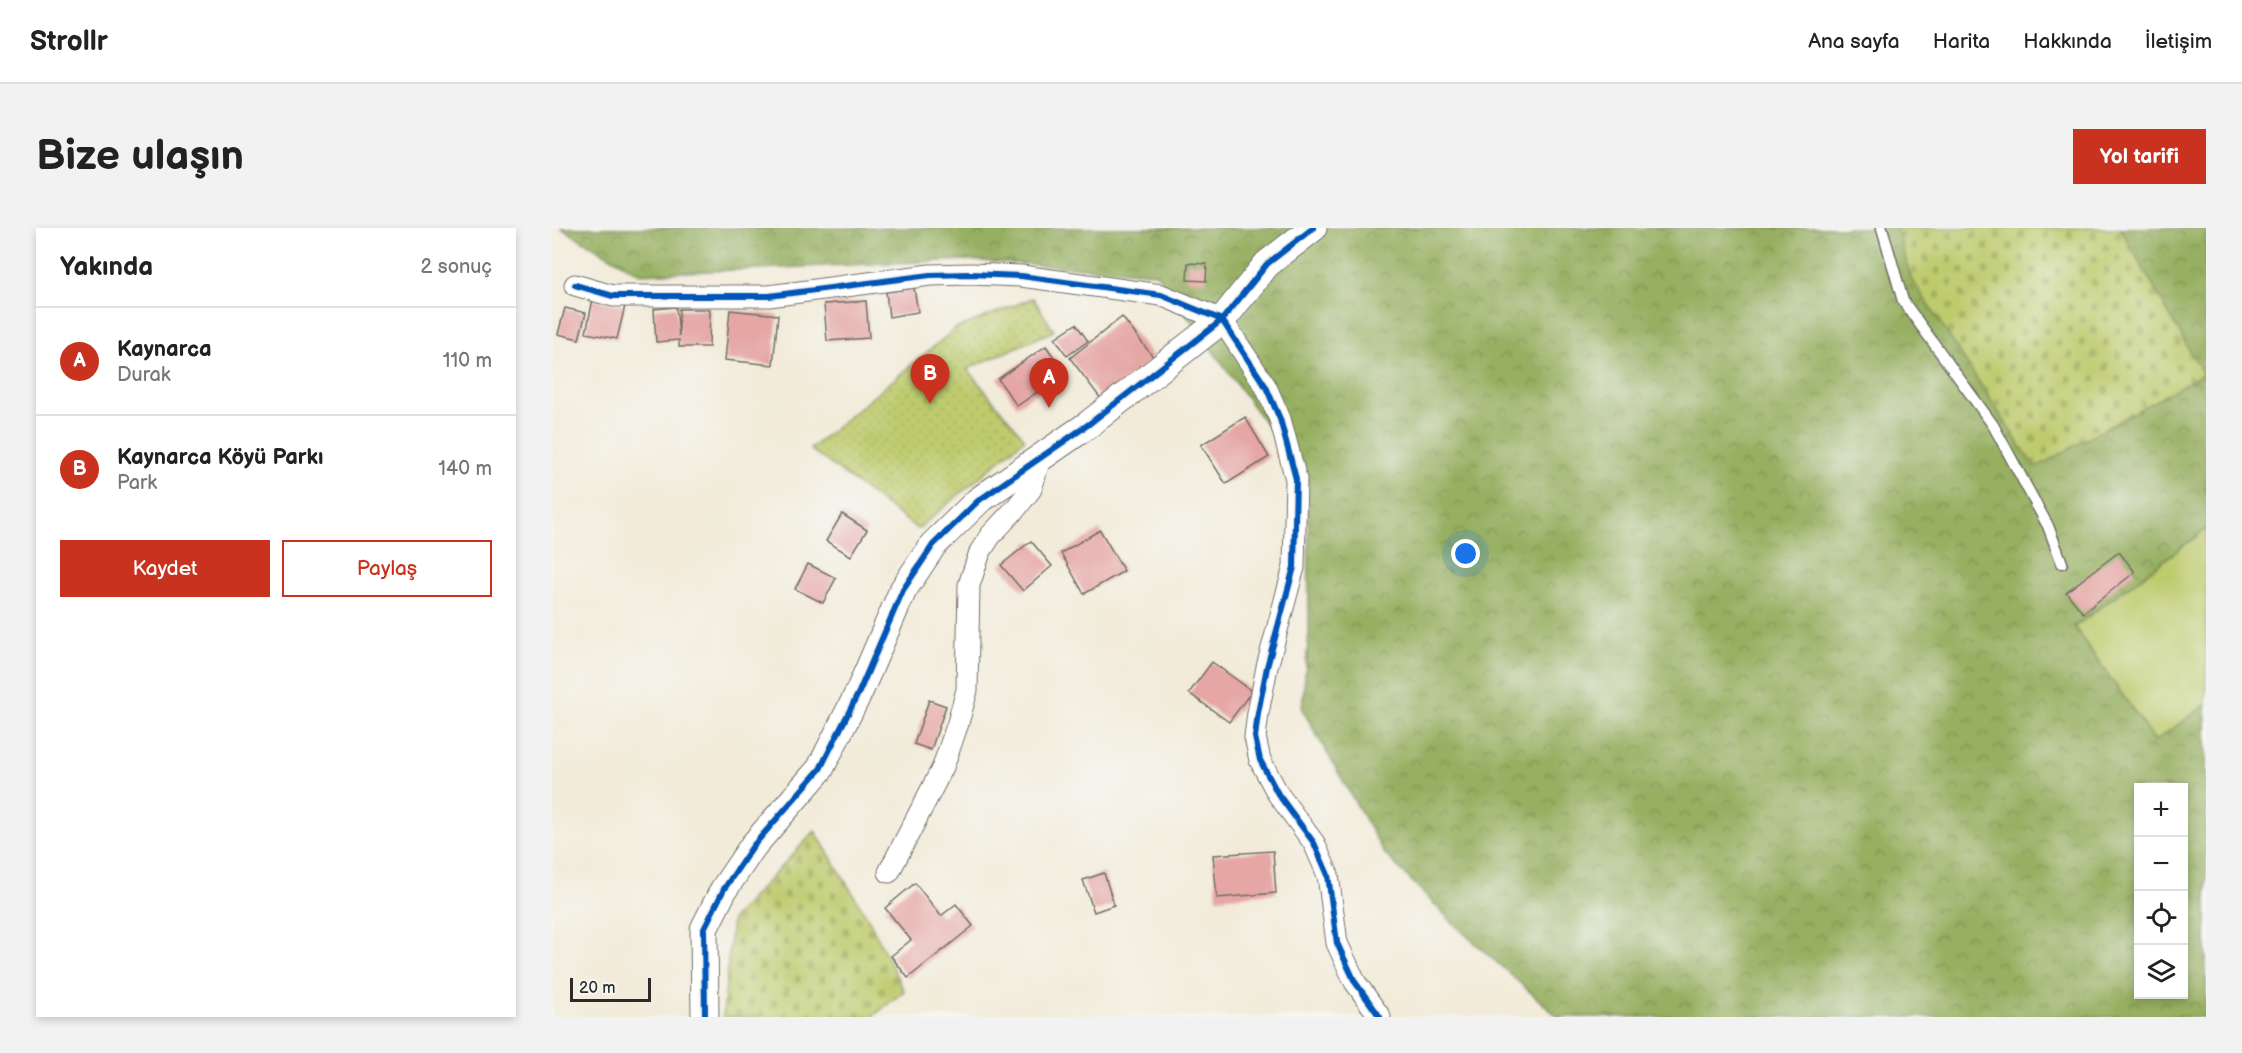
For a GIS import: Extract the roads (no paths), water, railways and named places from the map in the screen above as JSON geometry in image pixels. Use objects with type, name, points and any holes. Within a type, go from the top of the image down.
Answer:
[{"type":"street","points":[[705,1017],[704,929],[724,889],[753,846],[820,769],[859,692],[903,590],[933,545],[978,501],[1089,424],[1222,320],[1267,264],[1312,228]]},
{"type":"street","points":[[575,285],[613,296],[769,296],[930,275],[1021,276],[1161,295],[1222,320],[1266,387],[1280,419],[1296,479],[1294,567],[1267,667],[1258,713],[1255,736],[1260,760],[1278,794],[1314,843],[1328,875],[1337,943],[1355,982],[1380,1017]]},
{"type":"street","points":[[889,872],[943,767],[958,723],[967,690],[969,585],[980,552],[991,535],[1030,489],[1040,458]]},
{"type":"lane","points":[[1882,228],[1903,301],[1993,425],[2048,526],[2062,563]]},
{"type":"place","name":"Kaynarca Köyü Parkı","points":[[930,404]]},
{"type":"place","name":"Kaynarca","points":[[1049,408]]}]
